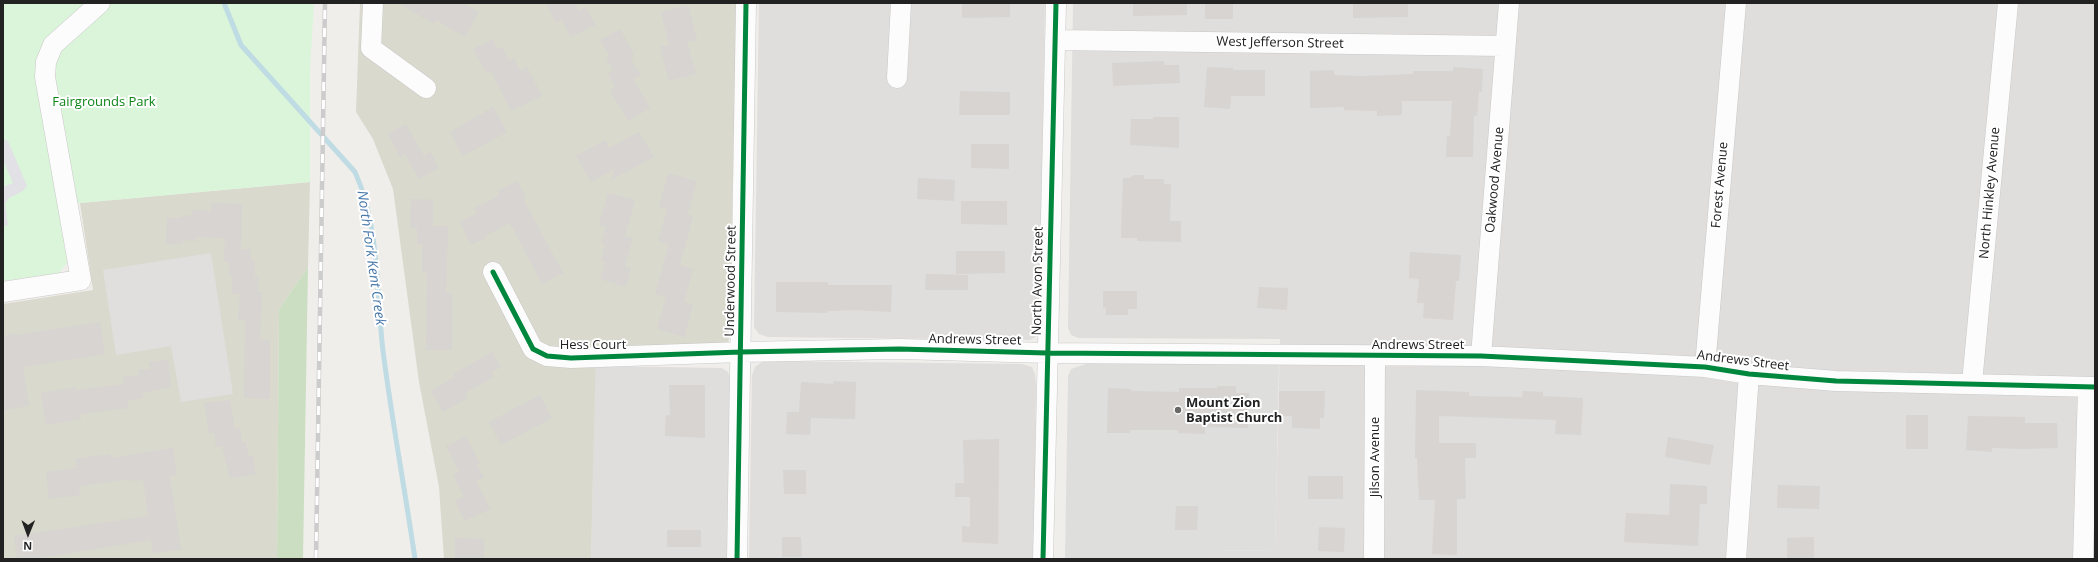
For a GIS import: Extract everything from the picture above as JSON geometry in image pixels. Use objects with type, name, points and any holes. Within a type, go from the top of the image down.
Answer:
[{"type":"street","points":[[3,292],[81,280],[44,77],[46,62],[53,45],[100,3]]},
{"type":"street","points":[[373,3],[371,48],[426,88]]},
{"type":"street","name":"Underwood Street","points":[[737,559],[746,3]]},
{"type":"street","points":[[897,78],[901,3]]},
{"type":"street","name":"North Avon Street","points":[[1043,559],[1056,3]]},
{"type":"street","name":"Oakwood Avenue","points":[[1481,356],[1509,3]]},
{"type":"street","name":"Forest Avenue","points":[[1705,366],[1736,3]]},
{"type":"street","name":"North Hinkley Avenue","points":[[1972,383],[2008,3]]},
{"type":"street","name":"West Jefferson Street","points":[[1055,40],[1505,46]]},
{"type":"street","name":"Hess Court","points":[[493,272],[533,349],[547,356],[571,358],[741,352]]},
{"type":"street","name":"Andrews Street","points":[[741,352],[899,349],[1047,353],[1481,356],[1705,366],[1749,374],[1836,381],[1972,383],[2091,388]]},
{"type":"street","name":"Jilson Avenue","points":[[1374,559],[1375,356]]},
{"type":"street","points":[[1736,559],[1749,374]]},
{"type":"street","points":[[2083,559],[2091,388]]},
{"type":"shaded area","points":[[360,3],[737,3],[728,344],[596,349],[591,559],[444,559],[439,487],[419,382],[393,189],[373,139],[356,112]]},
{"type":"shaded area","points":[[759,3],[1045,3],[1039,331],[1036,337],[1030,340],[768,337],[759,334],[754,327]]},
{"type":"shaded area","points":[[1073,3],[2095,3],[2095,559],[1212,559],[1212,551],[1275,550],[1280,339],[1078,338],[1071,335],[1068,328]]},
{"type":"shaded area","points":[[3,139],[8,141],[27,186],[23,191],[9,198],[5,203],[8,225],[3,226],[3,187],[13,183],[3,160]]},
{"type":"shaded area","points":[[310,182],[308,267],[279,309],[277,559],[3,559],[3,304],[93,290],[80,203]]},
{"type":"shaded area","points":[[211,253],[233,394],[181,402],[171,346],[116,355],[103,270]]},
{"type":"shaded area","points":[[762,362],[1022,364],[1032,367],[1035,374],[1036,385],[1034,559],[749,559],[752,375],[755,367]]},
{"type":"shaded area","points":[[1089,363],[1279,365],[1275,550],[1213,551],[1212,559],[1065,559],[1068,376],[1071,369]]},
{"type":"shaded area","points":[[595,366],[722,368],[728,372],[730,379],[727,559],[591,559]]},
{"type":"green space","name":"Fairgrounds Park","points":[[3,3],[314,3],[310,69],[310,182],[59,205],[67,263],[59,273],[3,281]]},
{"type":"green space","points":[[308,267],[303,559],[277,559],[279,309]]},
{"type":"building","points":[[398,3],[463,3],[479,12],[465,37],[436,20],[434,24]]},
{"type":"building","points":[[546,3],[575,3],[579,11],[586,7],[595,25],[570,37],[562,20],[556,23]]},
{"type":"building","points":[[962,3],[1010,3],[1010,17],[962,18]]},
{"type":"building","points":[[1133,3],[1187,3],[1187,15],[1133,16]]},
{"type":"building","points":[[1205,3],[1233,3],[1233,19],[1205,19]]},
{"type":"building","points":[[1353,3],[1408,3],[1408,17],[1353,18]]},
{"type":"building","points":[[688,5],[697,40],[687,42],[696,74],[669,81],[660,47],[669,45],[661,12]]},
{"type":"building","points":[[620,29],[634,54],[631,59],[641,75],[633,79],[650,108],[628,121],[610,90],[615,87],[608,74],[613,70],[606,58],[610,56],[600,40]]},
{"type":"building","points":[[493,39],[497,48],[502,48],[509,61],[514,58],[520,71],[527,67],[542,96],[511,111],[491,71],[486,73],[473,49]]},
{"type":"building","points":[[1164,61],[1164,65],[1179,65],[1180,83],[1113,86],[1112,63]]},
{"type":"building","points":[[1207,67],[1233,68],[1233,70],[1265,70],[1265,96],[1231,96],[1230,109],[1204,107]]},
{"type":"building","points":[[1453,67],[1483,69],[1482,92],[1479,91],[1477,116],[1474,116],[1473,157],[1446,157],[1447,136],[1450,136],[1452,101],[1402,101],[1402,115],[1377,116],[1377,111],[1344,110],[1344,107],[1310,108],[1310,71],[1334,70],[1334,75],[1363,76],[1413,74],[1413,71],[1453,71]]},
{"type":"building","points":[[960,91],[1010,92],[1010,115],[959,115]]},
{"type":"building","points":[[493,107],[507,132],[463,156],[450,132]]},
{"type":"building","points":[[1153,117],[1179,117],[1179,148],[1130,145],[1131,119],[1153,119]]},
{"type":"building","points":[[406,124],[424,156],[430,152],[439,168],[419,179],[405,154],[400,157],[388,134]]},
{"type":"building","points":[[639,132],[654,157],[611,180],[614,169],[591,182],[576,156],[605,140],[609,148]]},
{"type":"building","points":[[971,144],[1009,144],[1009,169],[971,168]]},
{"type":"building","points":[[668,173],[697,181],[688,214],[693,216],[680,265],[693,269],[684,302],[693,304],[684,337],[657,329],[666,297],[655,294],[669,244],[658,241],[667,209],[659,207]]},
{"type":"building","points":[[1134,175],[1144,175],[1144,179],[1164,179],[1164,184],[1171,184],[1170,221],[1181,221],[1181,242],[1137,241],[1137,238],[1121,238],[1123,178],[1130,178]]},
{"type":"building","points":[[918,178],[955,180],[954,201],[917,199]]},
{"type":"building","points":[[518,181],[526,198],[523,199],[563,273],[542,284],[510,223],[486,235],[487,237],[471,245],[460,222],[477,213],[474,208],[499,196],[497,191]]},
{"type":"building","points":[[608,193],[635,200],[625,236],[633,238],[625,266],[631,268],[626,287],[600,279],[605,262],[601,261],[605,245],[601,243],[606,227],[599,225]]},
{"type":"building","points":[[411,199],[433,200],[433,226],[448,226],[446,293],[452,293],[452,350],[426,350],[427,273],[422,273],[422,244],[417,244],[417,228],[410,228]]},
{"type":"building","points":[[961,201],[1007,201],[1007,225],[961,224]]},
{"type":"building","points":[[211,203],[242,204],[241,249],[251,249],[251,260],[255,260],[255,277],[259,277],[258,292],[262,292],[260,340],[270,340],[270,399],[244,398],[245,320],[238,320],[240,294],[232,294],[233,277],[229,276],[229,262],[224,262],[225,238],[196,237],[196,241],[183,240],[183,244],[166,244],[167,218],[182,218],[182,215],[192,216],[192,210],[211,211]]},
{"type":"building","points":[[956,251],[1005,251],[1005,273],[956,274]]},
{"type":"building","points":[[1410,252],[1461,255],[1459,281],[1456,281],[1453,320],[1423,318],[1424,303],[1417,303],[1419,279],[1409,278]]},
{"type":"building","points":[[926,274],[968,275],[968,290],[925,290]]},
{"type":"building","points":[[776,282],[828,282],[828,285],[892,285],[891,312],[855,310],[828,311],[827,313],[776,312]]},
{"type":"building","points":[[1259,287],[1288,288],[1287,310],[1257,308]]},
{"type":"building","points":[[1103,291],[1137,291],[1137,309],[1128,309],[1128,315],[1106,315],[1106,307],[1103,308]]},
{"type":"building","points":[[100,322],[105,354],[23,367],[29,406],[3,410],[3,336]]},
{"type":"building","points":[[492,352],[501,367],[491,372],[494,377],[465,393],[468,398],[443,412],[431,391],[455,377],[453,374]]},
{"type":"building","points":[[168,360],[171,387],[142,393],[143,398],[128,400],[128,408],[81,414],[81,419],[46,425],[41,393],[76,387],[77,390],[124,384],[123,377],[139,375],[138,370],[150,369],[149,362]]},
{"type":"building","points":[[834,381],[856,382],[855,419],[811,418],[810,435],[786,434],[787,412],[799,412],[801,382],[833,384]]},
{"type":"building","points":[[669,385],[705,385],[705,438],[665,436],[666,415],[670,415]]},
{"type":"building","name":"Mount Zion Baptist Church","points":[[1217,386],[1236,386],[1236,393],[1249,393],[1248,428],[1205,427],[1205,434],[1178,433],[1178,430],[1130,430],[1130,433],[1107,433],[1108,388],[1131,389],[1131,391],[1179,392],[1179,388],[1217,388]]},
{"type":"building","points":[[1416,390],[1469,392],[1469,396],[1522,397],[1523,391],[1543,392],[1543,396],[1583,398],[1581,435],[1555,434],[1556,420],[1439,416],[1439,443],[1476,443],[1476,458],[1465,458],[1466,499],[1457,499],[1457,555],[1432,554],[1435,500],[1419,500],[1417,458],[1415,458]]},
{"type":"building","points":[[1279,391],[1325,391],[1324,418],[1320,418],[1320,429],[1292,428],[1292,416],[1279,416]]},
{"type":"building","points":[[540,395],[552,418],[501,445],[489,422]]},
{"type":"building","points":[[230,400],[235,429],[240,428],[242,442],[246,442],[248,456],[253,455],[256,474],[230,478],[222,446],[216,447],[214,433],[209,434],[204,403]]},
{"type":"building","points":[[1906,415],[1928,415],[1928,449],[1906,449]]},
{"type":"building","points":[[1968,416],[2025,417],[2025,423],[2057,423],[2058,448],[1992,448],[1992,452],[1966,450]]},
{"type":"building","points":[[466,436],[480,464],[477,465],[484,477],[476,481],[490,509],[465,521],[455,501],[464,497],[453,475],[459,472],[446,446]]},
{"type":"building","points":[[1668,437],[1714,445],[1710,465],[1665,457]]},
{"type":"building","points":[[999,439],[998,544],[962,542],[962,526],[970,527],[970,497],[955,497],[955,483],[964,483],[963,440]]},
{"type":"building","points":[[173,448],[177,475],[170,476],[181,550],[153,553],[151,540],[34,559],[17,559],[14,536],[148,516],[143,480],[132,481],[132,479],[79,486],[80,495],[49,499],[46,472],[77,468],[75,459],[110,454],[111,458]]},
{"type":"building","points":[[783,470],[806,470],[806,494],[784,494]]},
{"type":"building","points":[[1308,476],[1343,476],[1343,499],[1308,499]]},
{"type":"building","points":[[1670,484],[1707,486],[1707,504],[1700,504],[1698,546],[1624,542],[1626,513],[1669,515]]},
{"type":"building","points":[[1778,485],[1820,486],[1819,509],[1777,508]]},
{"type":"building","points":[[1176,506],[1198,506],[1197,530],[1175,530]]},
{"type":"building","points":[[1319,527],[1345,528],[1344,552],[1318,551]]},
{"type":"building","points":[[667,530],[701,530],[701,547],[667,547]]},
{"type":"building","points":[[782,537],[801,537],[802,557],[782,557]]},
{"type":"building","points":[[1814,537],[1814,559],[1787,559],[1787,538]]},
{"type":"building","points":[[455,538],[484,539],[484,559],[455,559]]},
{"type":"waterway","name":"North Fork Kent Creek","points":[[224,3],[241,45],[355,172],[363,193],[373,237],[383,351],[415,559]]},
{"type":"railway","points":[[316,559],[325,3]]},
{"type":"cycle path","points":[[737,559],[746,3]]},
{"type":"cycle path","points":[[1043,559],[1056,3]]},
{"type":"cycle path","points":[[493,272],[533,349],[547,356],[571,358],[741,352],[899,349],[1047,353],[1481,356],[1705,367],[1749,374],[1836,381],[2095,387]]},
{"type":"place","name":"Mount Zion Baptist Church","points":[[1178,410]]}]
